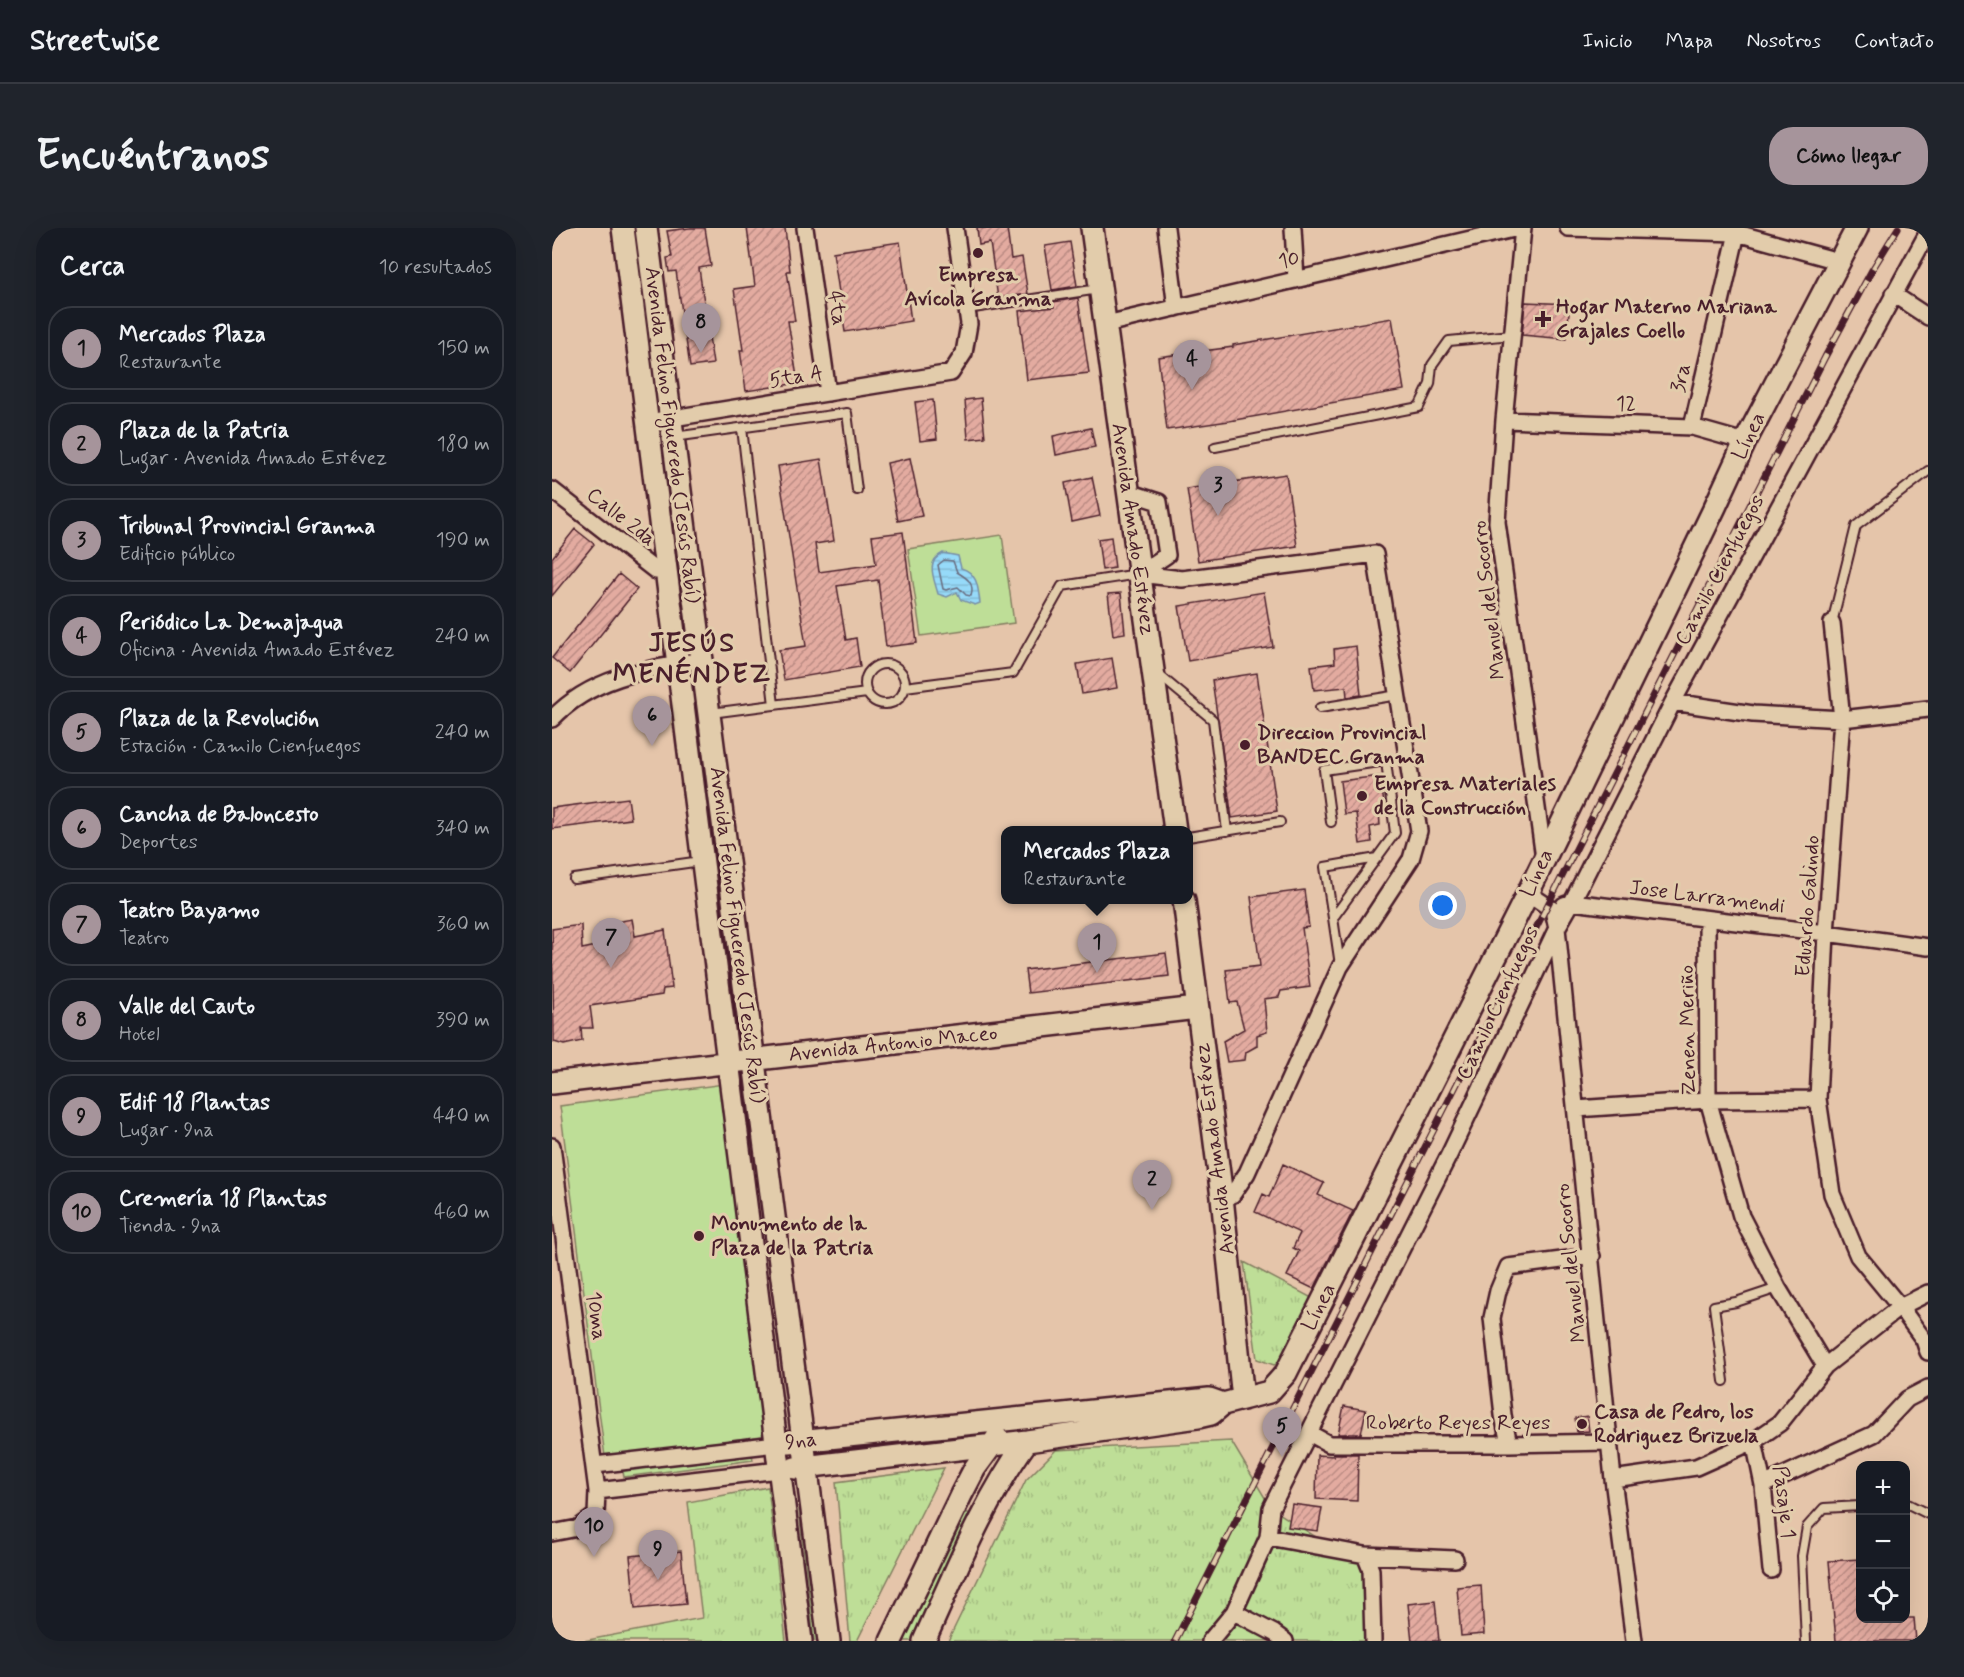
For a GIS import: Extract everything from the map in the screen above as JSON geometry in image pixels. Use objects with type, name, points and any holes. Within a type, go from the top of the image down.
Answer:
[{"type":"main road","name":"Avenida Felino Figueredo (Jesús Rabí)","points":[[623,228],[801,1641]]},
{"type":"main road","name":"Avenida Felino Figueredo (Jesús Rabí)","points":[[646,228],[829,1641]]},
{"type":"main road","name":"Avenida Amado Estévez","points":[[1092,228],[1174,826]]},
{"type":"main road","name":"Línea","points":[[1026,1441],[1211,1414],[1233,1402],[1269,1392],[1286,1373],[1528,893],[1745,442],[1857,228]]},
{"type":"main road","name":"Avenida Amado Estévez","points":[[1184,904],[1222,1197],[1233,1402]]},
{"type":"main road","name":"Avenida Antonio Maceo","points":[[552,1083],[1197,1008]]},
{"type":"main road","name":"9na","points":[[776,1444],[1209,1399],[1233,1402]]},
{"type":"main road","points":[[891,1641],[975,1468],[1008,1419]]},
{"type":"main road","name":"9na","points":[[779,1470],[1026,1441]]},
{"type":"main road","points":[[924,1641],[985,1508],[1006,1469],[1026,1441]]},
{"type":"street","name":"4ta","points":[[805,228],[828,393]]},
{"type":"street","points":[[956,228],[967,309]]},
{"type":"street","points":[[1166,228],[1176,308]]},
{"type":"street","points":[[1293,228],[1296,280]]},
{"type":"street","name":"10","points":[[1106,324],[1518,228]]},
{"type":"street","name":"Manuel del Socorro","points":[[1523,228],[1504,420],[1497,522],[1544,858]]},
{"type":"street","points":[[1568,228],[1737,232],[1838,261]]},
{"type":"street","name":"3ra","points":[[1692,427],[1737,232]]},
{"type":"street","name":"Camilo Cienfuegos","points":[[1210,1641],[1234,1612],[1268,1537],[1271,1508],[1450,1153],[1557,928],[1673,702],[1928,232]]},
{"type":"street","points":[[1893,294],[1928,317]]},
{"type":"street","name":"5ta A","points":[[648,422],[672,428],[828,393],[951,373],[964,353],[969,324],[967,309]]},
{"type":"street","name":"12","points":[[1504,420],[1692,427],[1745,442]]},
{"type":"street","name":"Calle 2da","points":[[552,490],[656,571],[666,569]]},
{"type":"street","points":[[1128,492],[1159,502],[1167,555],[1139,574]]},
{"type":"street","points":[[1139,574],[1182,579],[1375,554],[1419,831],[1411,858],[1340,967],[1247,1173],[1232,1195],[1222,1197]]},
{"type":"street","name":"Eduardo Galindo","points":[[1832,623],[1842,719],[1826,933],[1818,1099],[1832,1194],[1858,1256],[1900,1307],[1924,1340],[1928,1352]]},
{"type":"street","points":[[552,719],[566,704],[611,679],[702,660]]},
{"type":"street","points":[[1673,702],[1753,714],[1842,719],[1928,709]]},
{"type":"street","points":[[1528,893],[1553,910],[1572,902]]},
{"type":"street","name":"Jose Larramendi","points":[[1572,902],[1928,947]]},
{"type":"street","name":"Manuel del Socorro","points":[[1553,910],[1557,928],[1592,1256],[1613,1479],[1634,1641]]},
{"type":"street","name":"Zenen Meriño","points":[[1707,920],[1708,1100],[1741,1216],[1778,1288],[1825,1366]]},
{"type":"street","points":[[1576,1109],[1708,1100],[1818,1099]]},
{"type":"street","name":"10ma","points":[[552,1146],[597,1491]]},
{"type":"street","points":[[1509,1444],[1503,1415],[1492,1318],[1498,1291],[1508,1267],[1592,1256]]},
{"type":"street","points":[[1613,1479],[1696,1467],[1754,1440],[1780,1423],[1825,1366],[1900,1307],[1928,1293]]},
{"type":"street","points":[[1763,1485],[1874,1434],[1907,1399],[1928,1388]]},
{"type":"street","name":"Roberto Reyes Reyes","points":[[1309,1432],[1329,1444],[1611,1442]]},
{"type":"street","name":"Pasaje 1","points":[[1754,1440],[1763,1485],[1771,1570]]},
{"type":"street","name":"9na","points":[[595,1465],[776,1444]]},
{"type":"street","name":"9na","points":[[597,1491],[779,1470]]},
{"type":"street","points":[[552,1533],[578,1528],[596,1515],[597,1491]]},
{"type":"street","points":[[1268,1537],[1365,1555],[1455,1559]]},
{"type":"street","points":[[1365,1555],[1371,1570],[1373,1641]]},
{"type":"street","points":[[1234,1612],[1285,1641]]},
{"type":"lane","points":[[967,309],[1101,289]]},
{"type":"lane","points":[[1215,447],[1419,407],[1430,384],[1432,365],[1449,341],[1512,335]]},
{"type":"lane","points":[[672,428],[742,428],[847,413],[857,490]]},
{"type":"lane","points":[[742,428],[774,705]]},
{"type":"lane","name":"Eduardo Galindo","points":[[1832,623],[1856,526],[1928,471]]},
{"type":"lane","points":[[905,687],[1013,673],[1062,586],[1139,574]]},
{"type":"lane","points":[[880,664],[893,665],[899,669],[905,680],[905,687],[899,699],[888,704],[875,702],[867,693],[866,679],[873,668],[880,664]]},
{"type":"lane","points":[[1153,670],[1213,720],[1227,831]]},
{"type":"lane","points":[[708,713],[867,693]]},
{"type":"lane","points":[[1320,708],[1398,695]]},
{"type":"lane","points":[[1331,822],[1324,770],[1386,761],[1395,833],[1333,918]]},
{"type":"lane","points":[[1193,836],[1280,822]]},
{"type":"lane","points":[[1340,967],[1325,867],[1377,858]]},
{"type":"lane","points":[[574,879],[703,861]]},
{"type":"lane","points":[[1724,1381],[1714,1306],[1736,1302],[1778,1288]]},
{"type":"lane","points":[[1910,1505],[1928,1514]]},
{"type":"lane","points":[[1806,1641],[1802,1556],[1807,1527],[1824,1508],[1856,1506]]},
{"type":"green space","points":[[1002,535],[1014,623],[921,636],[908,549]]},
{"type":"green space","points":[[695,696],[699,696],[738,1019],[734,1020]]},
{"type":"green space","points":[[724,1084],[769,1435],[605,1457],[560,1106]]},
{"type":"green space","points":[[1244,1262],[1312,1298],[1281,1362],[1274,1365],[1257,1359]]},
{"type":"green space","points":[[943,1435],[944,1441],[840,1454],[839,1448]]},
{"type":"green space","points":[[1231,1441],[1271,1508],[1322,1541],[1375,1566],[1383,1641],[948,1641],[1026,1480],[1056,1450]]},
{"type":"green space","points":[[752,1454],[753,1460],[624,1477],[623,1471]]},
{"type":"green space","points":[[944,1468],[857,1641],[850,1641],[836,1482]]},
{"type":"green space","points":[[768,1487],[786,1641],[583,1641],[702,1618],[688,1502]]},
{"type":"green space","points":[[799,1510],[806,1510],[821,1641],[814,1641]]},
{"type":"green space","points":[[962,1510],[972,1515],[912,1641],[901,1641]]},
{"type":"water","points":[[943,553],[958,556],[961,568],[974,577],[980,603],[975,605],[961,600],[957,592],[947,597],[938,594],[932,566],[937,557]]},
{"type":"building","points":[[705,228],[711,266],[699,268],[713,364],[690,367],[676,271],[669,272],[667,258],[672,257],[667,231]]},
{"type":"building","points":[[747,228],[785,228],[790,271],[787,271],[795,321],[788,321],[798,383],[746,391],[740,350],[743,350],[734,289],[755,286]]},
{"type":"building","points":[[977,228],[1007,228],[1011,259],[1022,257],[1028,294],[998,298],[990,243],[979,245]]},
{"type":"building","points":[[900,242],[911,321],[845,332],[833,252]]},
{"type":"building","points":[[1070,242],[1077,286],[1052,290],[1045,246]]},
{"type":"building","points":[[1078,298],[1089,373],[1027,380],[1019,311],[1054,307],[1053,302]]},
{"type":"building","name":"Hogar Materno Mariana Grajales Coello","points":[[1525,302],[1570,304],[1566,339],[1522,335]]},
{"type":"building","points":[[1392,318],[1404,390],[1167,430],[1158,357],[1233,347],[1233,345]]},
{"type":"building","points":[[981,398],[985,437],[968,439],[965,400]]},
{"type":"building","points":[[933,400],[937,439],[920,441],[915,402]]},
{"type":"building","points":[[1091,428],[1095,447],[1056,455],[1053,436]]},
{"type":"building","points":[[910,458],[922,516],[898,521],[887,463]]},
{"type":"building","points":[[821,459],[834,541],[815,544],[819,572],[876,564],[872,536],[903,532],[917,643],[886,647],[878,580],[837,586],[846,640],[856,638],[860,667],[784,680],[779,650],[806,646],[778,466]]},
{"type":"building","points":[[1286,474],[1297,546],[1198,561],[1187,489]]},
{"type":"building","points":[[1092,477],[1100,516],[1072,522],[1065,483]]},
{"type":"building","points":[[575,529],[594,544],[552,596],[552,558]]},
{"type":"building","points":[[1111,537],[1115,568],[1102,570],[1098,539]]},
{"type":"building","points":[[619,574],[637,589],[570,673],[552,658]]},
{"type":"building","points":[[1264,592],[1273,647],[1188,661],[1179,606]]},
{"type":"building","points":[[1121,593],[1125,633],[1113,635],[1108,594]]},
{"type":"building","points":[[1356,646],[1361,695],[1347,697],[1346,687],[1314,690],[1311,666],[1335,663],[1334,649]]},
{"type":"building","points":[[1112,658],[1117,688],[1082,694],[1077,664]]},
{"type":"building","name":"Direccion Provincial BANDEC Granma","points":[[1257,673],[1277,811],[1232,818],[1212,680]]},
{"type":"building","name":"Empresa Materiales de la Construcción","points":[[1380,776],[1385,811],[1379,812],[1380,825],[1370,827],[1372,842],[1360,844],[1356,813],[1344,814],[1340,781]]},
{"type":"building","points":[[628,798],[631,819],[552,829],[552,808]]},
{"type":"building","points":[[1304,890],[1309,927],[1302,928],[1310,987],[1281,991],[1279,997],[1264,999],[1267,1032],[1257,1035],[1257,1046],[1246,1052],[1245,1060],[1227,1062],[1223,1041],[1244,1029],[1237,1002],[1230,1003],[1226,970],[1260,966],[1251,897]]},
{"type":"building","points":[[632,919],[635,936],[665,930],[672,988],[663,989],[662,995],[590,1006],[593,1028],[581,1028],[582,1041],[564,1045],[554,1042],[552,929],[581,925],[582,949],[606,944],[604,924]]},
{"type":"building","points":[[1166,953],[1169,976],[1028,993],[1025,970]]},
{"type":"building","points":[[1283,1164],[1324,1183],[1318,1195],[1353,1211],[1314,1289],[1287,1276],[1299,1251],[1293,1248],[1300,1233],[1255,1212],[1263,1194],[1269,1197]]},
{"type":"building","points":[[1344,1406],[1366,1410],[1361,1434],[1338,1434]]},
{"type":"building","name":"Casa de Pedro, los Rodriguez Brizuela","points":[[1587,1416],[1589,1431],[1577,1432],[1575,1418]]},
{"type":"building","points":[[1334,1454],[1358,1454],[1357,1501],[1316,1499],[1317,1455],[1334,1456]]},
{"type":"building","points":[[1292,1504],[1322,1508],[1318,1531],[1288,1527]]},
{"type":"building","points":[[681,1551],[686,1604],[635,1609],[630,1556]]},
{"type":"building","points":[[1856,1559],[1856,1623],[1910,1623],[1910,1618],[1914,1618],[1916,1641],[1836,1641],[1829,1561]]},
{"type":"building","points":[[1481,1585],[1484,1634],[1461,1636],[1457,1587]]},
{"type":"building","points":[[1435,1601],[1439,1641],[1412,1641],[1408,1604]]},
{"type":"railway","points":[[1175,1641],[1825,357],[1872,270],[1898,228]]},
{"type":"place","name":"Empresa Avícola Granma","points":[[978,253]]},
{"type":"place","name":"Hogar Materno Mariana Grajales Coello","points":[[1543,319]]},
{"type":"place","name":"Valle del Cauto","points":[[701,353]]},
{"type":"place","name":"Periódico La Demajagua","points":[[1192,390]]},
{"type":"place","name":"Tribunal Provincial Granma","points":[[1218,516]]},
{"type":"place","name":"Direccion Provincial BANDEC Granma","points":[[1245,745]]},
{"type":"place","name":"Cancha de Baloncesto","points":[[652,746]]},
{"type":"place","name":"Empresa Materiales de la Construcción","points":[[1362,796]]},
{"type":"place","name":"Teatro Bayamo","points":[[611,968]]},
{"type":"place","name":"Mercados Plaza","points":[[1097,973]]},
{"type":"place","name":"Plaza de la Patria","points":[[1152,1210]]},
{"type":"place","name":"Monumento de la Plaza de la Patria","points":[[699,1236]]},
{"type":"place","name":"Casa de Pedro, los Rodriguez Brizuela","points":[[1582,1424]]},
{"type":"place","name":"Plaza de la Revolución","points":[[1282,1457]]},
{"type":"place","name":"Cremería 18 Plantas","points":[[594,1557]]},
{"type":"place","name":"Edif 18 Plantas","points":[[658,1580]]},
{"type":"district","name":"JESÚS MENÉNDEZ","points":[[692,658]]}]
